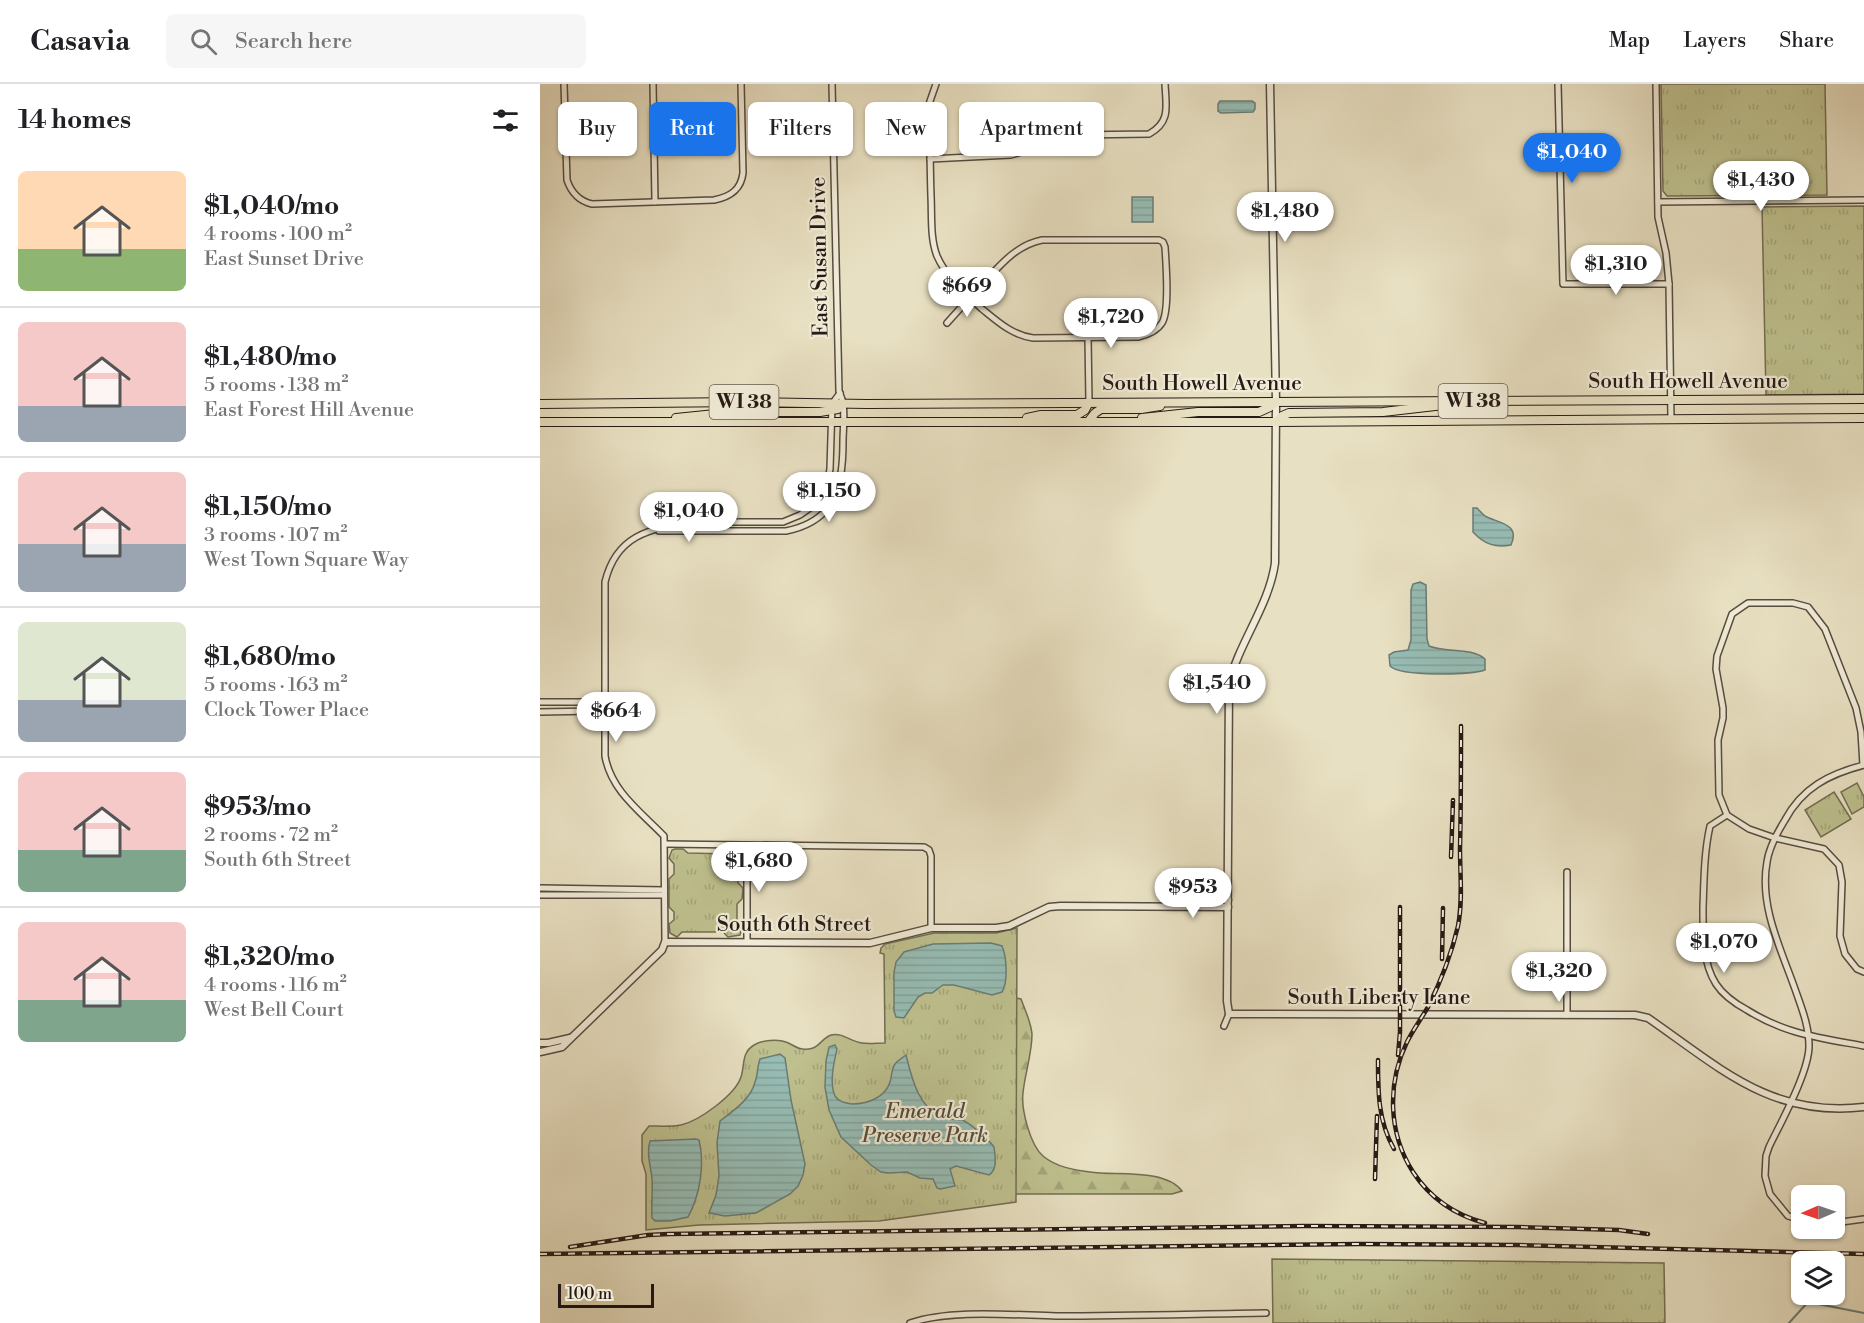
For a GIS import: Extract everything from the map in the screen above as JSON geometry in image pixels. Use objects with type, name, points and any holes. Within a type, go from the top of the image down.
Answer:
[{"type":"main road","name":"South Howell Avenue","points":[[843,404],[1864,399]]},
{"type":"main road","points":[[1276,422],[1289,413],[1383,412],[1473,401]]},
{"type":"main road","points":[[1011,422],[1041,415],[1077,415],[1085,410],[1089,402]]},
{"type":"main road","points":[[1117,422],[1179,413],[1258,412],[1276,402]]},
{"type":"main road","points":[[1088,422],[1095,413],[1101,410],[1141,409],[1185,403]]},
{"type":"main road","name":"WI 38","points":[[540,404],[831,407]]},
{"type":"main road","points":[[648,422],[735,412],[831,407],[838,409],[843,404]]},
{"type":"main road","name":"South Howell Avenue","points":[[540,422],[1276,422],[1864,418]]},
{"type":"street","points":[[564,84],[566,170],[569,186],[582,200],[592,204],[714,200],[727,197],[738,189],[743,173],[741,84]]},
{"type":"street","points":[[652,84],[655,202]]},
{"type":"street","name":"East Susan Drive","points":[[653,531],[786,531],[806,526],[830,506],[837,492],[842,476],[843,404],[840,393],[832,84]]},
{"type":"street","points":[[936,84],[929,104],[932,241],[945,270],[970,298],[1006,329],[1024,337],[1146,336],[1162,324],[1166,309],[1165,247],[1159,240],[1042,240],[1030,242],[1014,251],[970,298],[946,323]]},
{"type":"street","points":[[930,159],[1002,156],[1025,151],[1068,136],[1149,134],[1158,129],[1164,120],[1165,84]]},
{"type":"street","points":[[1224,1026],[1229,1014],[1227,1001],[1229,684],[1233,668],[1272,581],[1275,563],[1276,402],[1270,84]]},
{"type":"street","points":[[1558,84],[1563,284],[1669,284]]},
{"type":"street","points":[[1656,84],[1658,216],[1666,254],[1669,284],[1671,419]]},
{"type":"street","points":[[1658,202],[1864,200]]},
{"type":"street","points":[[1088,338],[1089,402]]},
{"type":"street","points":[[540,1052],[562,1047],[574,1037],[662,950],[665,942],[664,836],[616,787],[610,777],[605,756],[605,582],[608,568],[623,545],[653,531],[690,522],[783,522],[800,515],[820,497],[828,479],[831,407],[840,393]]},
{"type":"street","points":[[1791,1217],[1770,1194],[1765,1176],[1766,1156],[1806,1066],[1809,1036],[1807,1022],[1769,914],[1766,894],[1767,862],[1775,838],[1788,814],[1805,792],[1827,778],[1863,765],[1861,732],[1856,708],[1825,629],[1808,607],[1793,603],[1748,603],[1732,614],[1717,656],[1716,669],[1723,708],[1718,740],[1719,795],[1727,814],[1749,829],[1775,838],[1824,849],[1839,865],[1842,882],[1840,936],[1845,954],[1857,969],[1864,972]]},
{"type":"street","points":[[540,702],[595,702],[605,706]]},
{"type":"street","points":[[540,712],[595,711],[605,706]]},
{"type":"street","points":[[1727,814],[1710,826],[1706,846],[1703,933],[1707,962],[1716,984],[1734,1002],[1764,1021],[1790,1032],[1864,1046]]},
{"type":"street","points":[[665,844],[924,847],[929,850],[931,856],[931,928]]},
{"type":"street","points":[[747,845],[747,942]]},
{"type":"street","points":[[1567,872],[1567,1015]]},
{"type":"street","points":[[540,888],[664,893]]},
{"type":"street","points":[[540,895],[664,893]]},
{"type":"street","name":"South 6th Street","points":[[665,942],[870,943],[931,928],[1009,926],[1049,907],[1158,906],[1181,901],[1228,904]]},
{"type":"street","name":"South Liberty Lane","points":[[1229,1014],[1635,1015],[1648,1018],[1744,1084],[1767,1095],[1824,1108],[1864,1107]]},
{"type":"street","points":[[540,1043],[574,1037]]},
{"type":"street","points":[[1845,1222],[1864,1219]]},
{"type":"street","points":[[910,1323],[932,1317],[950,1316],[1266,1313]]},
{"type":"street","points":[[1227,1314],[1227,1322]]},
{"type":"street","points":[[1100,1316],[1100,1323]]},
{"type":"green space","points":[[1661,84],[1825,84],[1827,195],[1667,196],[1663,191]]},
{"type":"green space","points":[[1864,206],[1864,394],[1766,395],[1762,207]]},
{"type":"green space","points":[[1857,783],[1864,797],[1864,807],[1852,814],[1841,792]]},
{"type":"green space","points":[[1834,792],[1851,819],[1821,837],[1805,810]]},
{"type":"green space","points":[[683,849],[688,853],[729,854],[736,849],[742,853],[743,863],[738,868],[738,883],[743,888],[742,899],[737,904],[737,922],[742,927],[740,935],[728,937],[723,932],[682,932],[677,937],[670,933],[669,924],[674,920],[674,912],[669,907],[669,879],[674,874],[674,864],[669,858],[672,850]]},
{"type":"green space","name":"Emerald Preserve Park","points":[[1017,928],[1016,1202],[879,1221],[699,1225],[646,1230],[646,1174],[642,1161],[642,1135],[649,1126],[688,1123],[716,1106],[732,1092],[741,1077],[747,1052],[757,1043],[779,1041],[808,1049],[816,1047],[827,1037],[835,1034],[862,1043],[885,1043],[884,954],[880,953],[885,944],[934,933],[996,933]]},
{"type":"green space","points":[[1010,997],[1021,999],[1032,1034],[1023,1100],[1027,1126],[1038,1151],[1048,1160],[1065,1167],[1090,1172],[1152,1176],[1174,1184],[1182,1191],[1172,1194],[995,1194]]},
{"type":"green space","points":[[1272,1259],[1664,1263],[1665,1323],[1273,1323]]},
{"type":"water","points":[[1220,101],[1252,101],[1255,103],[1255,109],[1253,112],[1221,113],[1218,111]]},
{"type":"water","points":[[1132,197],[1153,197],[1153,222],[1132,222]]},
{"type":"water","points":[[1473,508],[1477,508],[1485,516],[1510,528],[1513,532],[1511,545],[1495,545],[1477,536],[1473,532]]},
{"type":"water","points":[[1420,582],[1426,585],[1429,646],[1479,655],[1485,659],[1485,670],[1451,674],[1421,673],[1397,670],[1390,666],[1389,655],[1408,650],[1411,640],[1411,590],[1413,584]]},
{"type":"water","points":[[991,943],[1002,946],[1004,951],[1006,976],[1002,992],[992,995],[954,985],[943,985],[932,993],[925,993],[918,997],[904,1018],[896,1017],[894,972],[896,962],[904,952],[933,944]]},
{"type":"water","points":[[835,1045],[837,1049],[832,1085],[838,1100],[858,1104],[880,1096],[888,1088],[895,1064],[906,1055],[917,1091],[928,1107],[943,1118],[965,1121],[994,1147],[995,1162],[992,1172],[989,1175],[956,1166],[950,1169],[955,1186],[940,1189],[937,1188],[933,1179],[920,1178],[907,1172],[881,1172],[871,1165],[841,1137],[829,1110],[825,1087],[826,1061],[829,1047]]},
{"type":"water","points":[[780,1054],[785,1058],[791,1100],[805,1164],[803,1175],[798,1186],[790,1194],[756,1213],[725,1216],[709,1213],[716,1195],[719,1176],[717,1143],[720,1121],[750,1094],[760,1059]]},
{"type":"water","points":[[699,1140],[701,1150],[701,1170],[698,1190],[688,1217],[670,1221],[655,1221],[652,1218],[652,1179],[648,1151],[650,1141]]},
{"type":"waterway","points":[[1789,1323],[1808,1302],[1864,1313]]},
{"type":"railway","points":[[1461,726],[1460,917],[1449,957],[1437,988],[1400,1058],[1393,1108],[1395,1125],[1405,1157],[1427,1190],[1454,1210],[1485,1223]]},
{"type":"railway","points":[[1451,857],[1453,800]]},
{"type":"railway","points":[[1398,1055],[1400,907]]},
{"type":"railway","points":[[1442,959],[1443,908]]},
{"type":"railway","points":[[1378,1060],[1382,1117],[1394,1149]]},
{"type":"railway","points":[[1375,1179],[1377,1116]]},
{"type":"railway","points":[[570,1247],[669,1234],[1304,1226],[1518,1227],[1619,1230],[1648,1234]]},
{"type":"railway","points":[[540,1254],[1359,1244],[1518,1245],[1864,1254]]}]
